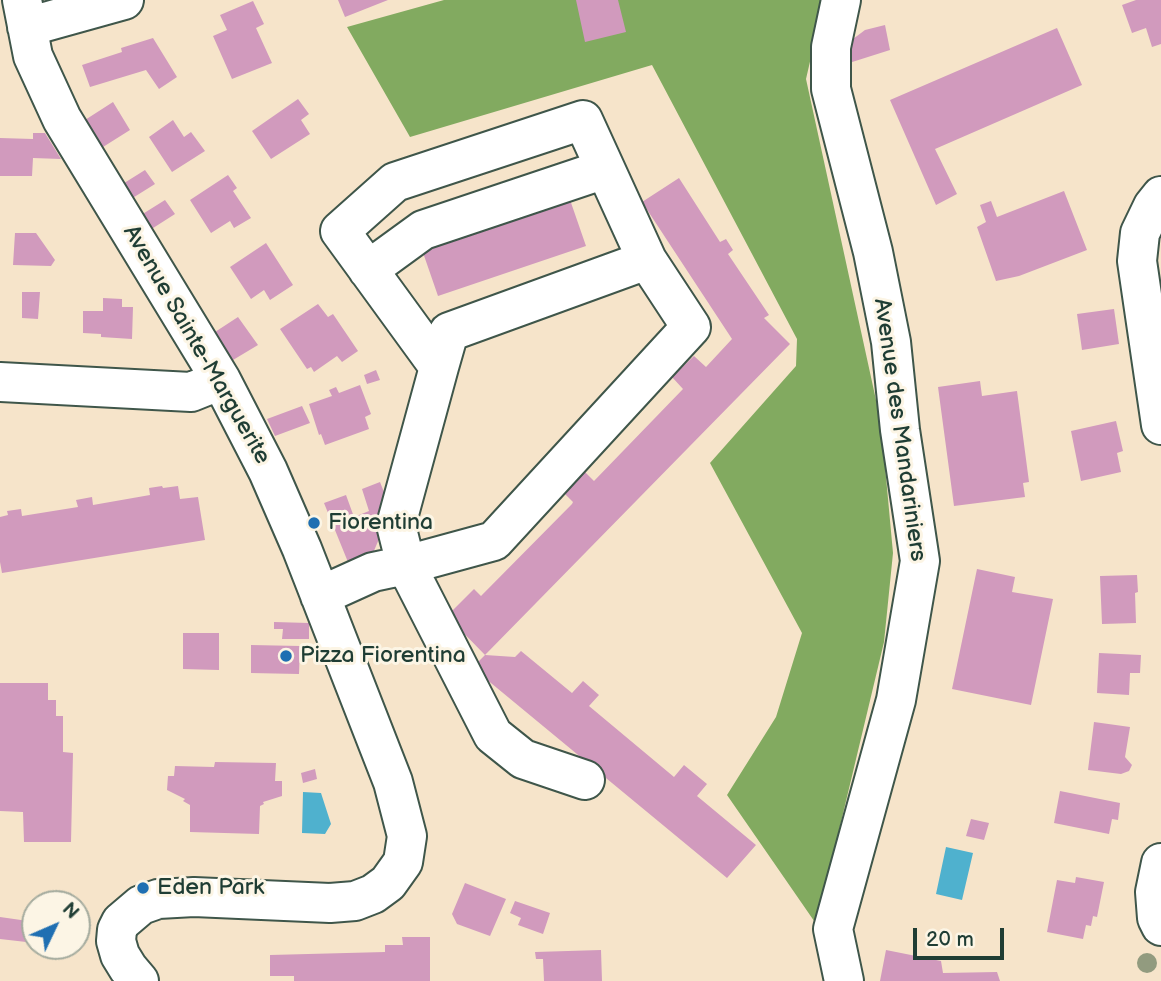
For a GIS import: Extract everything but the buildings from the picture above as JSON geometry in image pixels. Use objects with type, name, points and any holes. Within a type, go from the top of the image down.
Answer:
[{"type":"street","points":[[24,14],[124,0]]},
{"type":"street","name":"Avenue des Mandariniers","points":[[841,0],[831,47],[831,89],[873,252],[891,342],[900,430],[920,561],[896,700],[834,929],[844,981]]},
{"type":"street","name":"Avenue Sainte-Marguerite","points":[[24,14],[33,56],[62,119],[221,380],[268,471],[393,782],[407,836],[403,862],[388,883],[373,894],[355,901],[330,904],[194,897],[158,899],[141,905],[121,922],[116,941],[120,955],[139,981]]},
{"type":"street","points":[[320,596],[373,572],[494,541],[691,327],[648,260],[583,120],[395,182],[340,231],[439,367]]},
{"type":"street","points":[[368,270],[423,230],[605,169]]},
{"type":"street","points":[[1161,196],[1140,233],[1137,261],[1161,425]]},
{"type":"street","points":[[585,780],[523,759],[493,735],[406,565],[396,525],[449,332],[648,260]]},
{"type":"street","points":[[0,382],[191,392],[221,380]]},
{"type":"street","points":[[1161,863],[1155,892],[1157,918],[1161,926]]},
{"type":"green space","points":[[444,0],[822,0],[806,79],[881,423],[893,553],[884,642],[824,893],[830,944],[727,795],[776,717],[802,633],[710,463],[796,366],[797,339],[652,65],[410,137],[347,27]]},
{"type":"water","points":[[303,792],[321,793],[331,824],[325,834],[302,833]]},
{"type":"water","points":[[946,847],[973,853],[962,900],[936,894]]},
{"type":"place","name":"Fiorentina","points":[[314,523]]},
{"type":"place","name":"Pizza Fiorentina","points":[[286,656]]},
{"type":"place","name":"Eden Park","points":[[143,888]]}]
